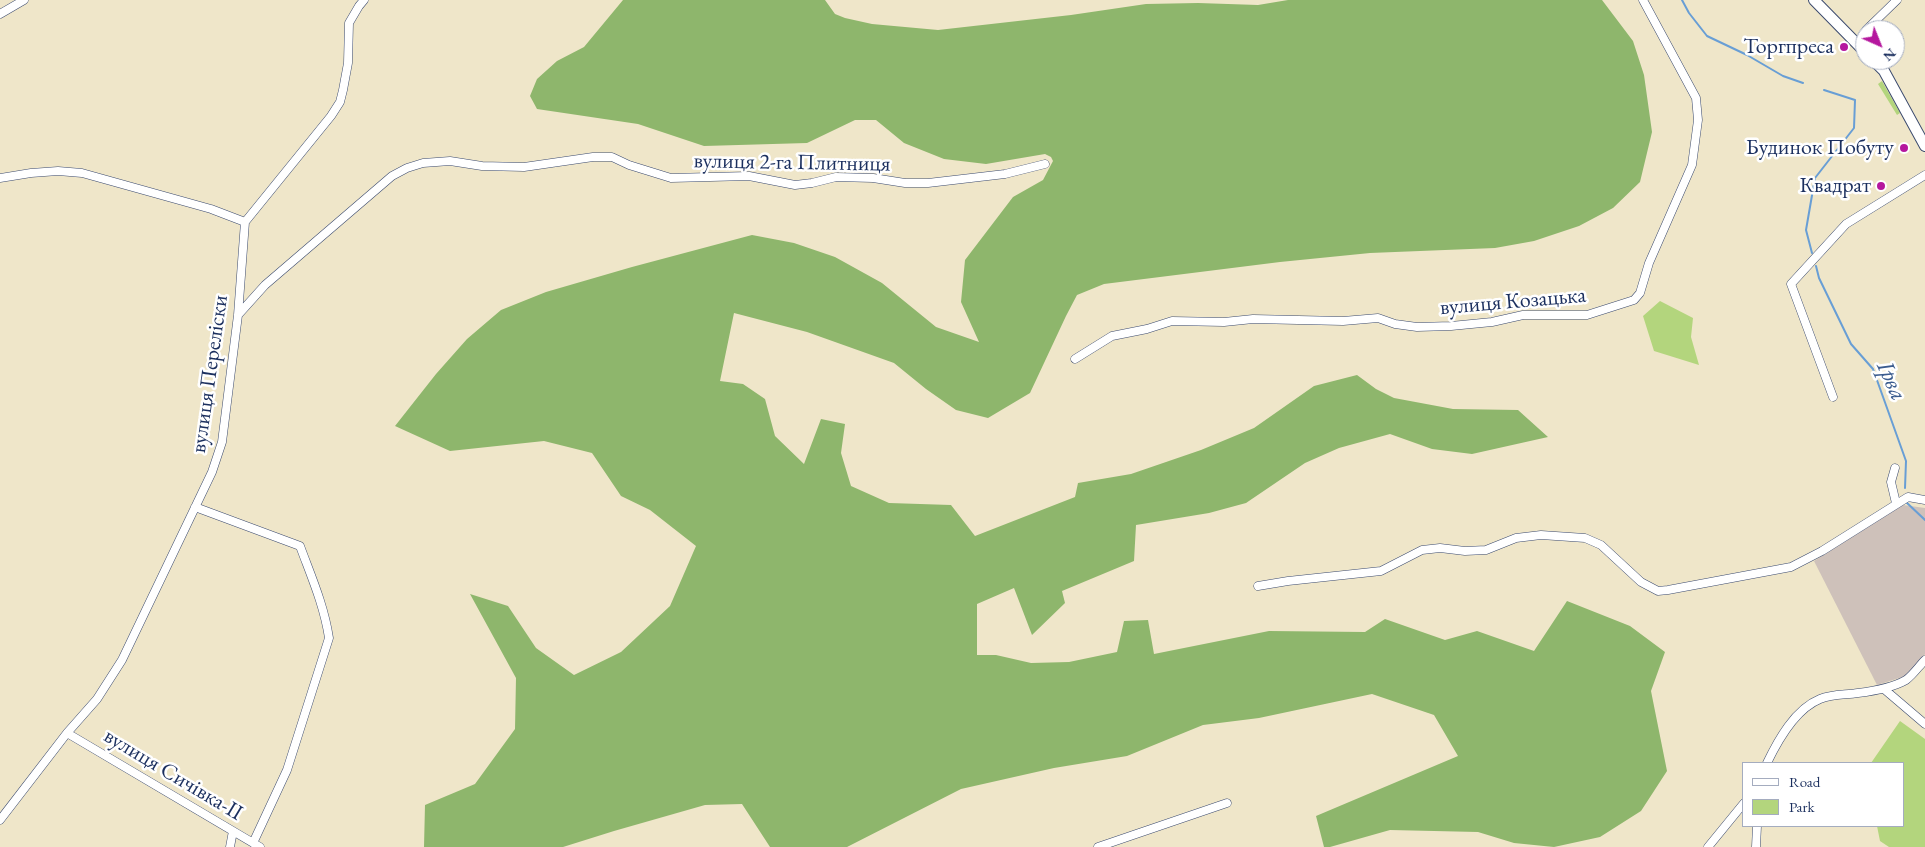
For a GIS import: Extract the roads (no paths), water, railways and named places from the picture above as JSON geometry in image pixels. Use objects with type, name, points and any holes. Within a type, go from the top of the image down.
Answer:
[{"type":"main road","points":[[1814,0],[1855,41]]},
{"type":"main road","points":[[1883,70],[1925,146]]},
{"type":"street","points":[[0,14],[24,0]]},
{"type":"street","points":[[0,178],[58,171],[82,173],[211,209],[245,222],[332,116],[340,102],[348,63],[349,23],[364,0]]},
{"type":"street","name":"вулиця Козацька","points":[[1076,359],[1112,336],[1172,322],[1224,322],[1253,319],[1343,321],[1378,318],[1395,324],[1417,327],[1451,326],[1492,322],[1523,315],[1587,315],[1634,300],[1640,293],[1649,263],[1692,164],[1698,120],[1696,98],[1643,0]]},
{"type":"street","points":[[1876,20],[1897,0]]},
{"type":"street","name":"вулиця 2-га Плитниця","points":[[238,314],[265,285],[392,176],[407,168],[423,163],[450,161],[482,166],[517,167],[593,156],[612,157],[671,178],[748,176],[795,185],[836,177],[873,178],[905,183],[928,184],[1005,174],[1045,164]]},
{"type":"street","points":[[1833,397],[1791,284],[1846,224],[1925,175]]},
{"type":"street","name":"вулиця Переліски","points":[[0,820],[67,733],[97,699],[122,660],[212,472],[222,442],[238,314],[245,222]]},
{"type":"street","points":[[1895,468],[1891,482],[1896,503]]},
{"type":"street","points":[[1258,586],[1381,571],[1422,550],[1440,548],[1465,551],[1486,550],[1516,538],[1542,534],[1585,538],[1601,545],[1641,582],[1658,591],[1668,590],[1791,567],[1822,551],[1908,497],[1925,500]]},
{"type":"street","points":[[195,507],[300,546],[316,586],[329,638],[288,770],[256,845]]},
{"type":"street","points":[[1768,762],[1778,741],[1794,719],[1810,704],[1821,698],[1840,694],[1884,689],[1908,679],[1925,660]]},
{"type":"street","points":[[1884,689],[1925,724]]},
{"type":"street","name":"вулиця Сичівка-II","points":[[67,733],[256,845]]},
{"type":"street","points":[[1098,847],[1227,803]]},
{"type":"street","points":[[1708,847],[1742,805]]},
{"type":"street","points":[[1756,847],[1757,827]]},
{"type":"street","points":[[230,847],[233,831]]},
{"type":"waterway","name":"Ірва","points":[[1682,0],[1689,13],[1707,36],[1747,55],[1783,76],[1803,83]]},
{"type":"waterway","name":"Ірва","points":[[1812,253],[1806,230],[1815,178],[1854,128],[1855,100],[1824,90]]},
{"type":"waterway","name":"Ірва","points":[[1816,266],[1819,278],[1851,344],[1873,369],[1906,461],[1905,488]]},
{"type":"waterway","name":"Ірва","points":[[1906,502],[1925,520]]},
{"type":"place","name":"Торгпреса","points":[[1844,47]]},
{"type":"place","name":"Будинок Побуту","points":[[1904,148]]},
{"type":"place","name":"Квадрат","points":[[1881,186]]}]
